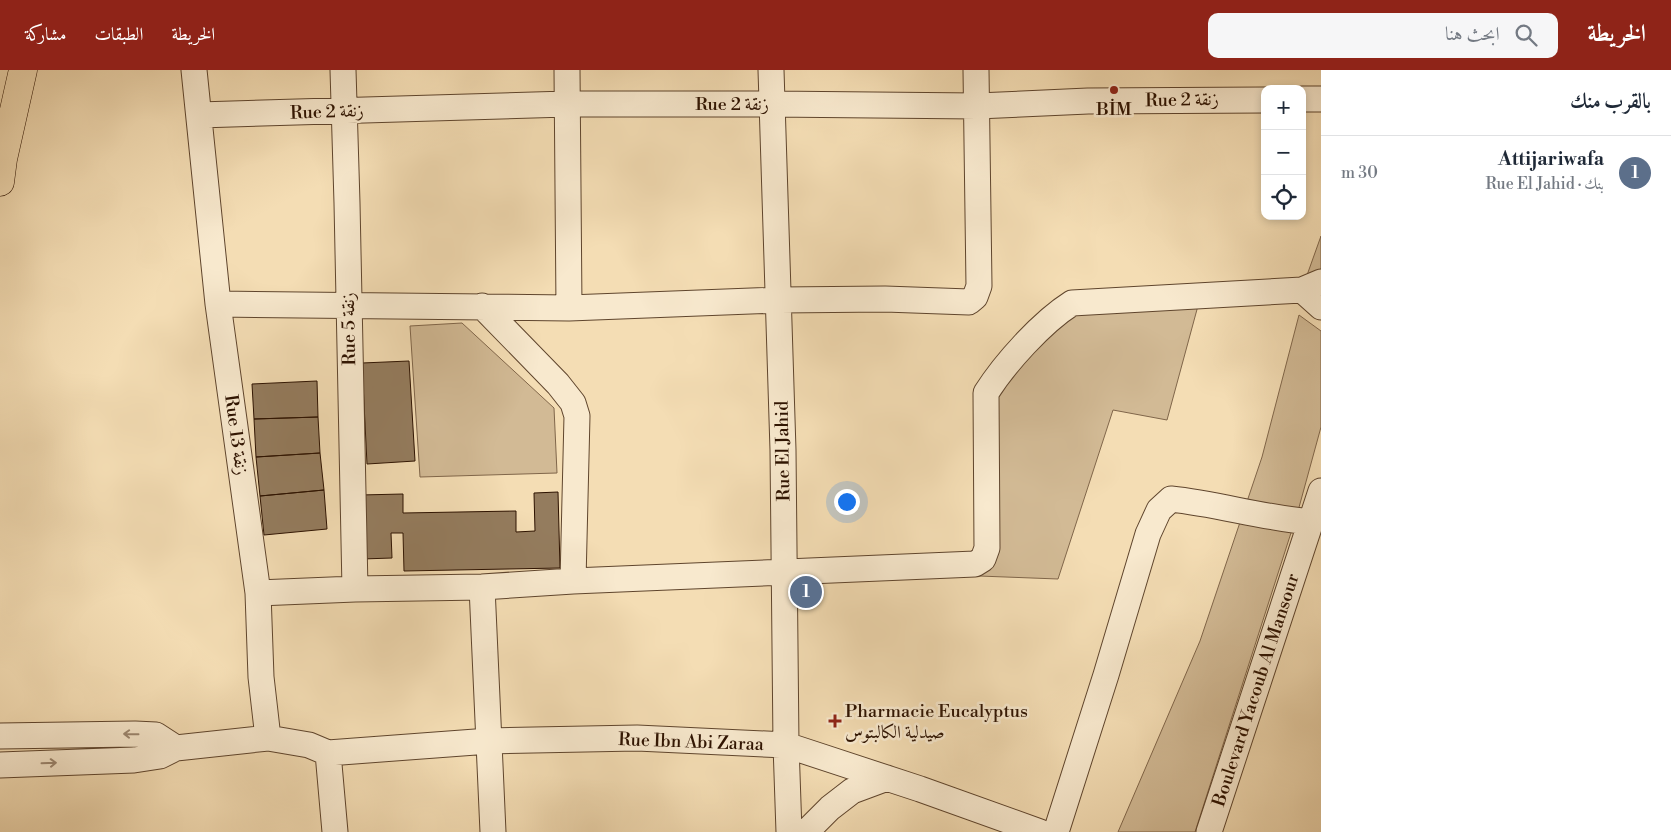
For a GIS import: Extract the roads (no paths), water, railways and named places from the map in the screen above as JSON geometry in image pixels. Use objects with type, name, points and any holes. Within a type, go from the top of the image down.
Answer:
[{"type":"main road","points":[[0,182],[22,70]]},
{"type":"street","name":"Rue 13 زنقة","points":[[194,70],[218,304],[258,592],[261,677],[268,738]]},
{"type":"street","name":"Rue 5 زنقة","points":[[343,70],[354,589]]},
{"type":"street","points":[[567,70],[569,308]]},
{"type":"street","name":"Rue El Jahid","points":[[771,70],[780,300],[786,746],[789,832]]},
{"type":"street","points":[[218,304],[569,308],[780,300],[885,299],[969,302],[975,297],[979,286],[976,70]]},
{"type":"street","points":[[1306,99],[1321,99]]},
{"type":"street","name":"Rue 2 زنقة","points":[[199,116],[568,104],[977,106],[1088,102],[1261,100]]},
{"type":"street","points":[[258,592],[482,587],[573,581],[975,564],[983,559],[987,548],[986,393],[996,376],[1054,315],[1072,303],[1311,286],[1321,307]]},
{"type":"street","points":[[482,306],[558,384],[573,403],[577,416],[573,581]]},
{"type":"street","points":[[1040,832],[1106,675],[1148,534],[1158,510],[1167,501],[1178,500],[1292,520],[1318,504]]},
{"type":"street","name":"Boulevard Yacoub Al Mansour","points":[[1209,832],[1318,504]]},
{"type":"street","points":[[482,587],[493,832]]},
{"type":"street","points":[[0,736],[156,735],[176,748]]},
{"type":"street","points":[[0,765],[134,760],[160,756],[176,748],[268,738],[309,746],[328,753],[334,832]]},
{"type":"street","name":"Rue Ibn Abi Zaraa","points":[[328,753],[489,742],[637,738],[786,746],[887,778],[1040,832]]},
{"type":"street","points":[[806,832],[830,808],[852,791],[887,778]]},
{"type":"place","name":"BİM","points":[[1114,90]]},
{"type":"place","name":"Attijariwafa","points":[[806,592]]},
{"type":"place","name":"Pharmacie Eucalyptus صيدلية الكالبتوس","points":[[835,721]]}]
